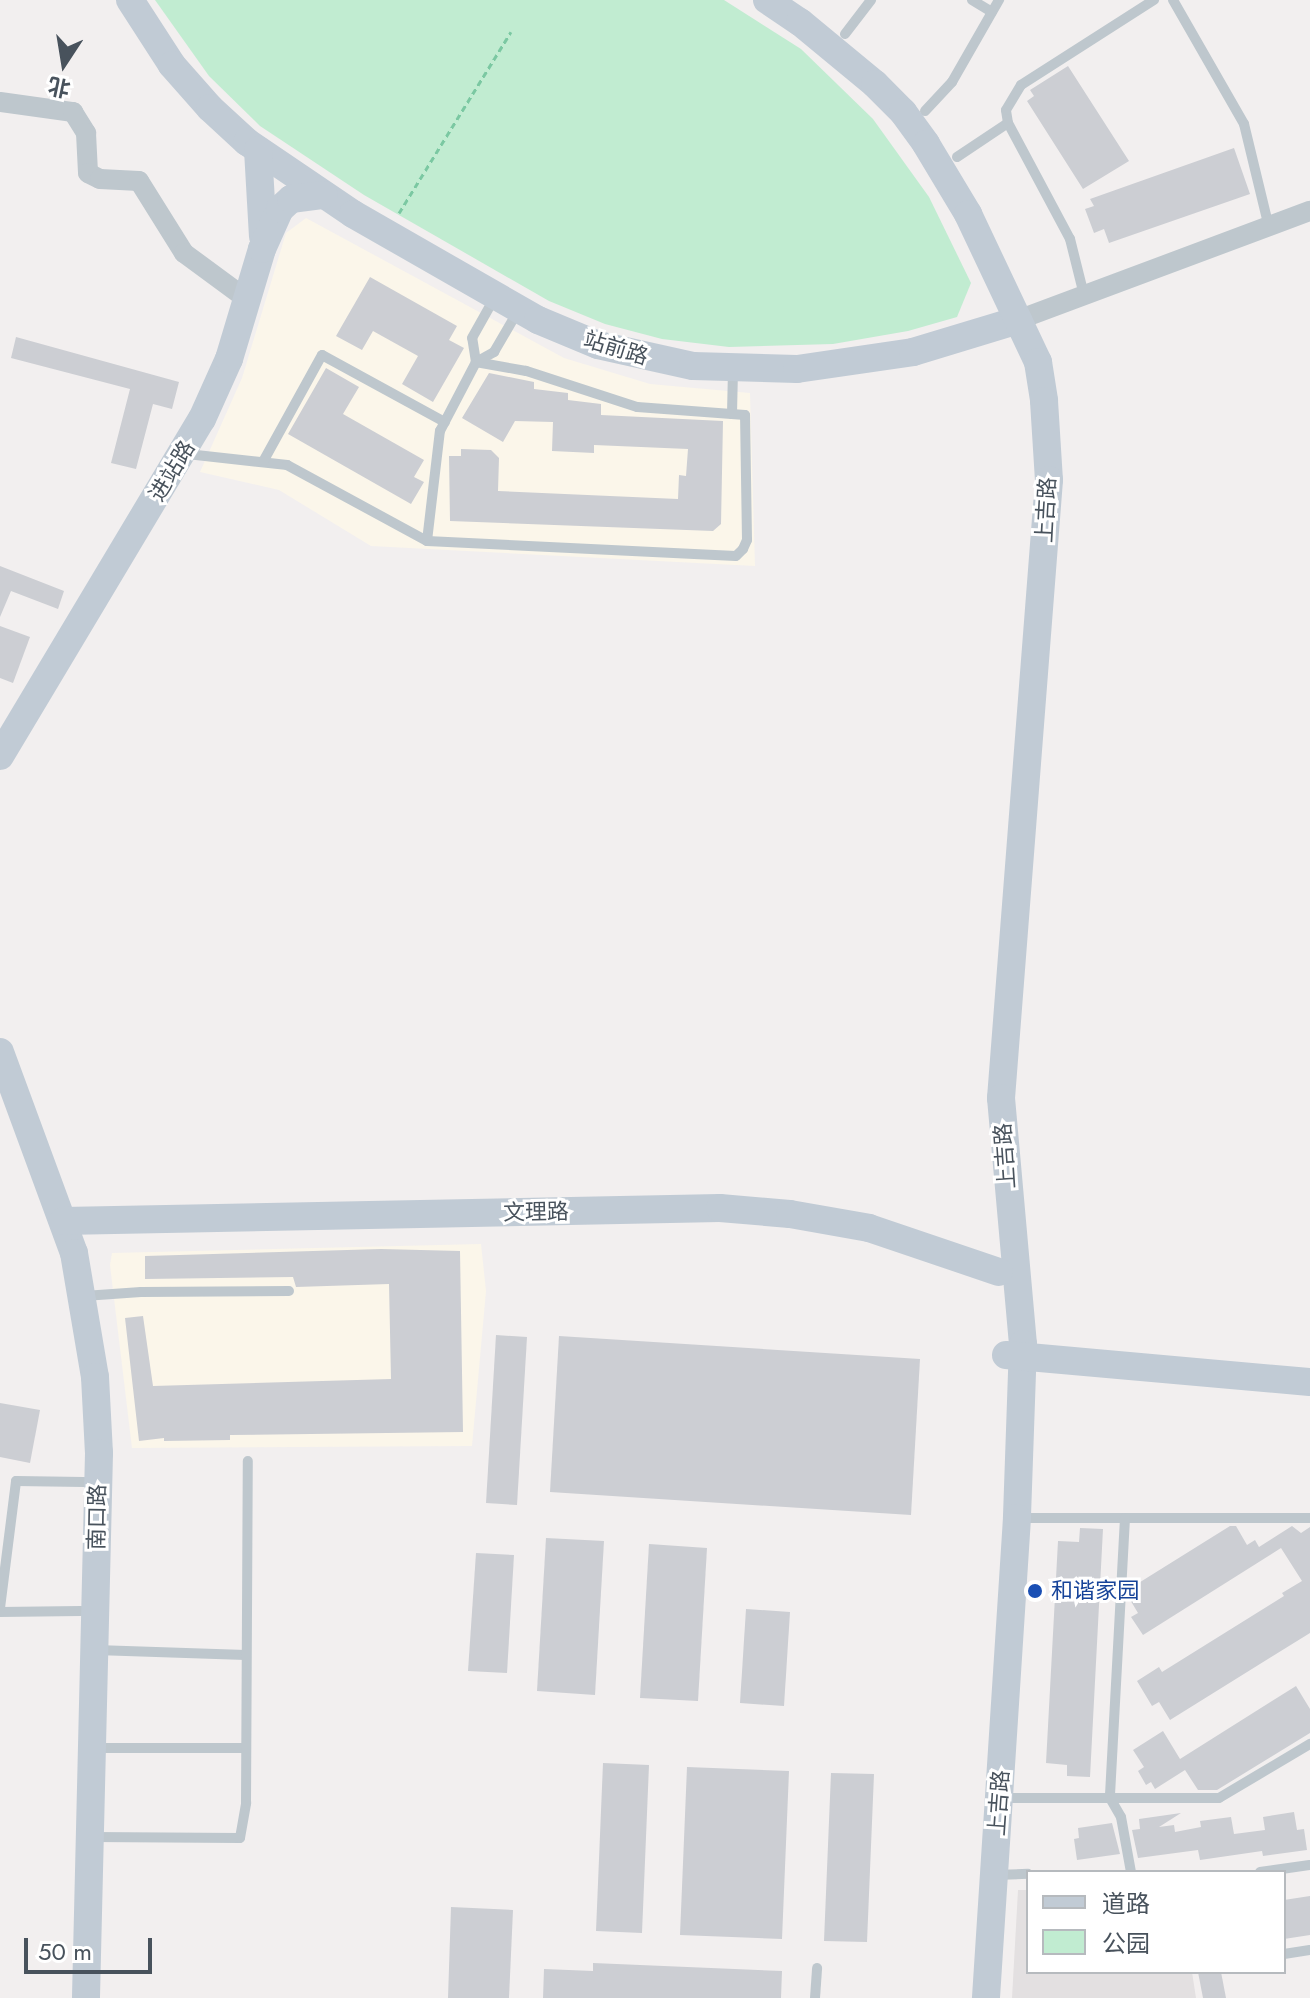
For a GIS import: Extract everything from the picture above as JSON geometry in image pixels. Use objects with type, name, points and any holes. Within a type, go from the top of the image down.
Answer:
[{"type":"main road","name":"站前路","points":[[130,0],[153,39],[193,90],[258,150],[387,233],[568,333],[628,354],[733,369],[797,369],[875,360],[1018,320]]},
{"type":"main road","name":"上吉路","points":[[767,0],[845,57],[903,112],[968,214],[1038,362],[1049,480],[1001,1098],[1014,1349],[1017,1518],[986,1998]]},
{"type":"main road","name":"上吉路","points":[[799,0],[845,34],[887,71],[925,111],[957,157],[991,218],[1019,284],[1018,320],[1031,480],[983,1098],[999,1272],[1014,1349],[967,1998]]},
{"type":"main road","points":[[258,150],[262,249]]},
{"type":"main road","name":"进站路","points":[[0,756],[183,454],[216,389],[249,301],[262,249],[280,209],[291,199],[324,195]]},
{"type":"main road","name":"南口路","points":[[0,1052],[63,1221],[84,1296],[95,1377],[99,1440],[86,1998]]},
{"type":"main road","name":"南口路","points":[[0,1088],[47,1215],[70,1299],[82,1391],[84,1482],[72,1998]]},
{"type":"main road","name":"文理路","points":[[63,1221],[720,1208],[790,1214],[869,1228],[999,1272]]},
{"type":"main road","points":[[1014,1349],[1310,1369]]},
{"type":"main road","points":[[1014,1349],[1310,1382]]},
{"type":"street","points":[[0,102],[73,112],[86,133],[88,173],[100,179],[139,181],[184,253],[249,301]]},
{"type":"street","points":[[1018,320],[1310,211]]},
{"type":"lane","points":[[845,34],[871,0]]},
{"type":"lane","points":[[972,0],[992,12]]},
{"type":"lane","points":[[925,111],[952,82],[999,0]]},
{"type":"lane","points":[[1084,295],[1070,239],[1008,123],[1006,110],[1021,85],[1154,0]]},
{"type":"lane","points":[[1173,0],[1244,124],[1269,227]]},
{"type":"lane","points":[[957,157],[1008,123]]},
{"type":"lane","points":[[476,362],[472,338],[507,302]]},
{"type":"lane","points":[[427,541],[436,445],[476,362],[494,352],[507,302]]},
{"type":"lane","points":[[264,460],[322,355],[445,422]]},
{"type":"lane","points":[[183,454],[264,460],[287,465],[427,541],[736,556],[747,540],[745,415],[637,407],[526,371],[476,362]]},
{"type":"lane","points":[[732,414],[733,369]]},
{"type":"lane","points":[[84,1296],[141,1292],[289,1291]]},
{"type":"lane","points":[[89,1837],[240,1838],[246,1803],[248,1461]]},
{"type":"lane","points":[[81,1611],[0,1610],[16,1481],[84,1482]]},
{"type":"lane","points":[[1017,1518],[1310,1518]]},
{"type":"lane","points":[[1125,1518],[1110,1798],[1121,1817],[1131,1870]]},
{"type":"lane","points":[[94,1650],[246,1655]]},
{"type":"lane","points":[[999,1798],[1219,1798],[1310,1744]]},
{"type":"lane","points":[[91,1748],[246,1748]]},
{"type":"lane","points":[[1274,1870],[1310,1865]]},
{"type":"lane","points":[[994,1875],[1026,1874]]},
{"type":"lane","points":[[1286,1954],[1310,1950]]},
{"type":"lane","points":[[815,1998],[817,1968]]},
{"type":"path","points":[[387,233],[511,32]]},
{"type":"shaded area","points":[[306,218],[564,358],[650,384],[750,393],[755,566],[371,546],[279,490],[200,472],[242,378],[286,233]]},
{"type":"shaded area","points":[[481,1244],[486,1291],[472,1446],[132,1448],[110,1265],[112,1253]]},
{"type":"shaded area","points":[[1018,1890],[1026,1890],[1026,1974],[1192,1974],[1196,1998],[1012,1998]]},
{"type":"green space","points":[[155,0],[724,0],[801,49],[873,119],[929,197],[971,283],[957,317],[908,331],[833,344],[729,347],[662,339],[605,324],[549,301],[364,195],[260,126],[209,76]]},
{"type":"building","points":[[1068,66],[1129,161],[1083,189],[1027,101],[1034,96],[1030,90]]},
{"type":"building","points":[[1234,148],[1250,194],[1109,243],[1104,229],[1094,233],[1085,209],[1094,206],[1090,199]]},
{"type":"building","points":[[370,277],[457,326],[449,340],[464,348],[433,402],[402,384],[418,356],[373,331],[362,350],[336,336]]},
{"type":"building","points":[[16,337],[179,382],[172,409],[153,404],[136,469],[111,463],[130,389],[11,358]]},
{"type":"building","points":[[326,368],[359,387],[343,414],[424,460],[414,477],[424,482],[411,504],[288,434]]},
{"type":"building","points":[[489,373],[534,382],[534,389],[568,393],[568,400],[601,404],[601,415],[723,421],[721,524],[713,531],[450,521],[449,456],[461,456],[461,449],[491,450],[499,458],[498,491],[678,499],[679,475],[686,476],[688,449],[594,445],[594,453],[552,451],[553,422],[515,421],[503,442],[462,418]]},
{"type":"building","points":[[0,566],[64,591],[58,609],[11,591],[0,617]]},
{"type":"building","points":[[0,626],[30,637],[13,683],[0,678]]},
{"type":"building","points":[[381,1249],[460,1251],[463,1432],[230,1435],[230,1440],[164,1441],[164,1438],[139,1441],[125,1318],[143,1316],[153,1386],[391,1379],[389,1284],[296,1287],[293,1277],[145,1279],[145,1256]]},
{"type":"building","points":[[496,1335],[527,1337],[517,1505],[486,1503]]},
{"type":"building","points":[[559,1336],[920,1359],[911,1515],[550,1492]]},
{"type":"building","points":[[0,1403],[40,1410],[30,1463],[0,1457]]},
{"type":"building","points":[[1230,1526],[1236,1526],[1247,1545],[1255,1540],[1259,1547],[1292,1526],[1301,1533],[1310,1527],[1310,1633],[1170,1720],[1159,1702],[1152,1706],[1137,1681],[1159,1667],[1162,1672],[1284,1596],[1282,1593],[1302,1581],[1281,1548],[1143,1635],[1131,1617],[1138,1613],[1129,1598],[1129,1589]]},
{"type":"building","points":[[1080,1528],[1103,1529],[1090,1777],[1067,1776],[1067,1765],[1046,1763],[1058,1541],[1079,1542]]},
{"type":"building","points":[[546,1538],[604,1541],[595,1695],[537,1691]]},
{"type":"building","points":[[649,1544],[707,1548],[698,1701],[640,1698]]},
{"type":"building","points":[[476,1553],[514,1555],[507,1673],[468,1671]]},
{"type":"building","points":[[746,1609],[790,1612],[784,1706],[740,1703]]},
{"type":"building","points":[[1296,1686],[1310,1709],[1310,1733],[1217,1790],[1198,1790],[1185,1770],[1155,1789],[1151,1782],[1146,1785],[1138,1771],[1144,1767],[1133,1750],[1163,1731],[1180,1759]]},
{"type":"building","points":[[603,1763],[649,1765],[642,1933],[596,1931]]},
{"type":"building","points":[[687,1767],[789,1771],[782,1939],[680,1935]]},
{"type":"building","points":[[831,1773],[874,1774],[867,1942],[824,1941]]},
{"type":"building","points":[[1294,1812],[1297,1830],[1304,1829],[1307,1850],[1263,1856],[1262,1851],[1200,1860],[1198,1850],[1138,1858],[1132,1830],[1140,1829],[1139,1819],[1181,1813],[1159,1827],[1174,1825],[1175,1832],[1201,1827],[1200,1821],[1231,1817],[1234,1834],[1265,1830],[1263,1817]]},
{"type":"building","points":[[1112,1823],[1120,1854],[1077,1860],[1074,1839],[1079,1838],[1078,1828]]},
{"type":"building","points":[[1310,1896],[1310,1935],[1286,1939],[1286,1900]]},
{"type":"building","points":[[451,1907],[513,1910],[509,1998],[448,1998]]},
{"type":"building","points":[[593,1963],[782,1971],[781,1998],[543,1998],[544,1969],[593,1971]]},
{"type":"building","points":[[1198,1974],[1221,1974],[1226,1998],[1203,1998]]},
{"type":"place","name":"和谐家园","points":[[1035,1591]]}]
